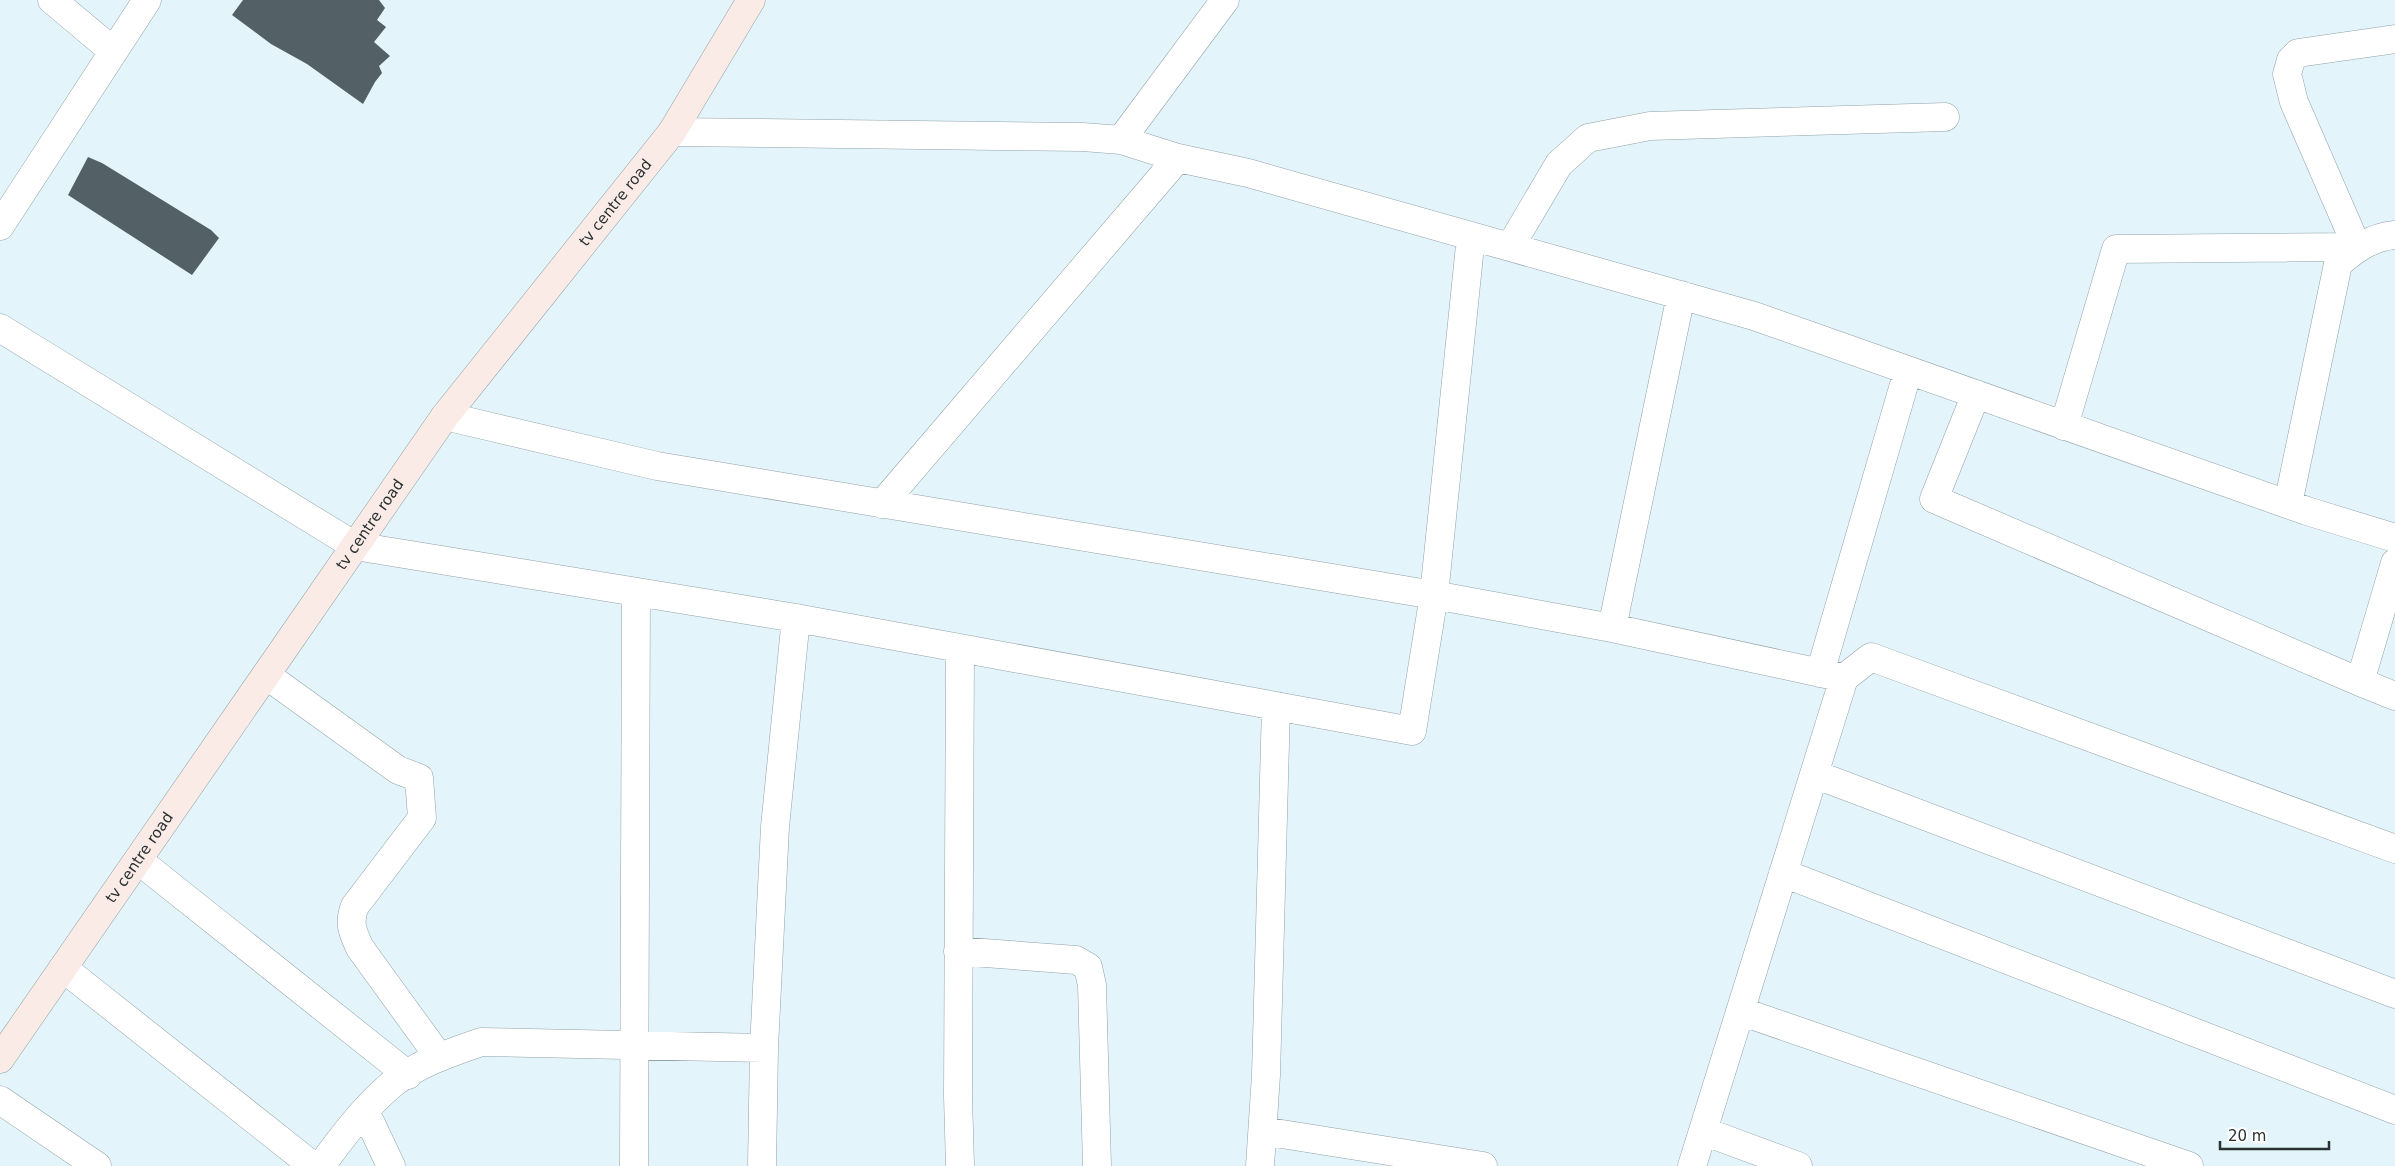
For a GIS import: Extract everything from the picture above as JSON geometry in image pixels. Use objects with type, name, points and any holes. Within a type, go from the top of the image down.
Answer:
[{"type":"main road","name":"tv centre road","points":[[0,1059],[445,416],[672,132],[751,0]]},
{"type":"street","points":[[52,0],[113,51]]},
{"type":"street","points":[[0,226],[147,0]]},
{"type":"street","points":[[1121,140],[1225,0]]},
{"type":"street","points":[[2357,247],[2294,102],[2287,74],[2291,60],[2298,53],[2395,39]]},
{"type":"street","points":[[1510,247],[1559,164],[1588,138],[1650,126],[1945,117]]},
{"type":"street","points":[[672,132],[1083,137],[1121,140],[1178,158],[1248,173],[1754,316],[2288,504],[2395,538]]},
{"type":"street","points":[[882,504],[1178,158]]},
{"type":"street","points":[[2288,504],[2338,264],[2357,247],[2384,236],[2395,235]]},
{"type":"street","points":[[0,328],[356,546],[796,618],[1412,730],[1434,595],[1471,236]]},
{"type":"street","points":[[2064,426],[2116,249],[2357,247]]},
{"type":"street","points":[[1612,628],[1681,295]]},
{"type":"street","points":[[1692,1166],[1814,774],[1832,675],[1908,371]]},
{"type":"street","points":[[1976,394],[1934,500],[2395,696]]},
{"type":"street","points":[[445,416],[657,466],[1434,595],[1612,628],[1832,675],[1871,657],[2395,849]]},
{"type":"street","points":[[2360,682],[2395,563]]},
{"type":"street","points":[[634,1166],[636,592]]},
{"type":"street","points":[[762,1166],[764,1048],[775,827],[796,618]]},
{"type":"street","points":[[960,649],[958,951],[960,1166]]},
{"type":"street","points":[[266,675],[398,770],[419,778],[422,818],[355,906],[351,916],[351,928],[360,948],[439,1057]]},
{"type":"street","points":[[1260,1166],[1263,1131],[1276,706]]},
{"type":"street","points":[[1814,774],[2395,994]]},
{"type":"street","points":[[138,860],[408,1075]]},
{"type":"street","points":[[1783,873],[2395,1110]]},
{"type":"street","points":[[958,951],[1076,960],[1088,968],[1092,986],[1097,1166]]},
{"type":"street","points":[[63,968],[313,1166]]},
{"type":"street","points":[[1740,1011],[2189,1166]]},
{"type":"street","points":[[322,1166],[347,1130],[392,1084],[439,1057],[481,1042],[764,1048]]},
{"type":"street","points":[[0,1100],[97,1166]]},
{"type":"street","points":[[366,1111],[391,1166]]},
{"type":"street","points":[[1263,1131],[1389,1159],[1483,1166]]},
{"type":"street","points":[[1703,1131],[1798,1166]]},
{"type":"building","points":[[243,0],[379,0],[385,8],[377,20],[386,27],[374,42],[390,56],[379,66],[382,73],[363,104],[307,64],[271,44],[232,15]]},
{"type":"building","points":[[88,157],[102,163],[211,230],[219,238],[192,275],[68,195]]}]
